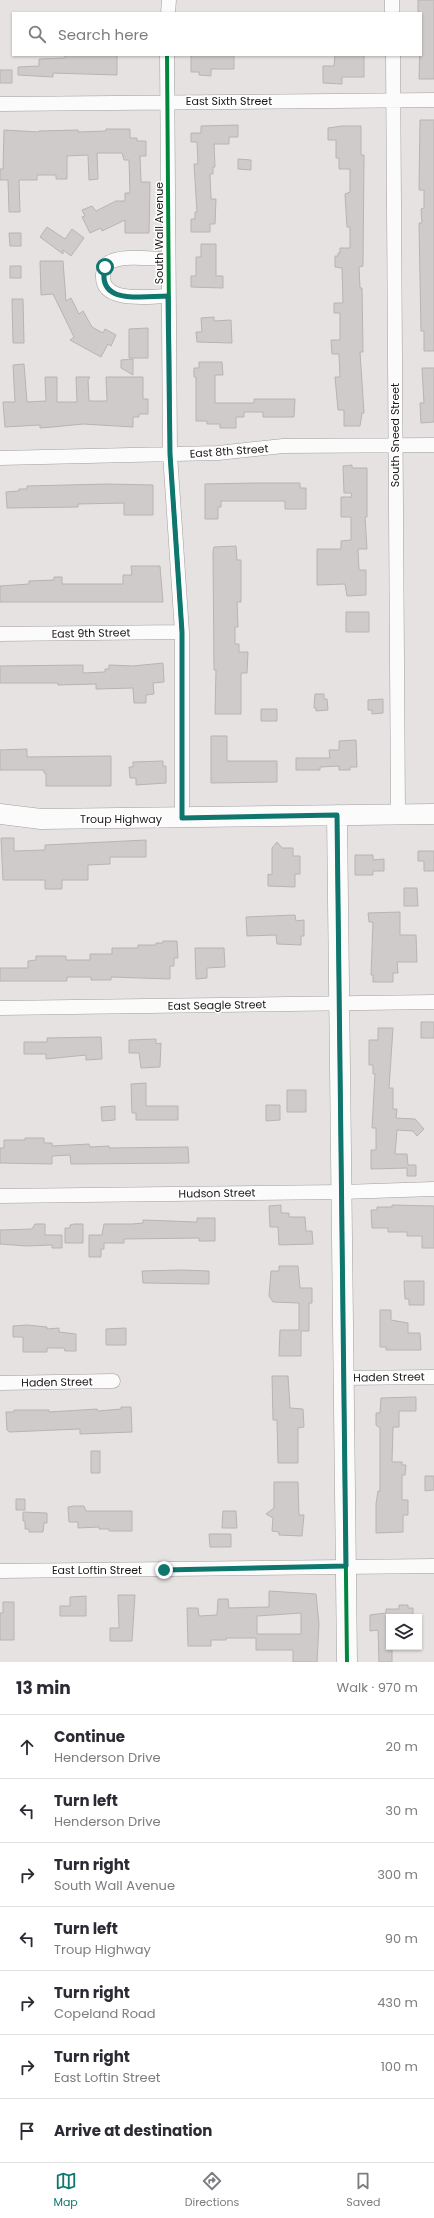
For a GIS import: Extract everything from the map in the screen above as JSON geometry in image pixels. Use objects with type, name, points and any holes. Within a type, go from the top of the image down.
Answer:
[{"type":"street","points":[[168,12],[169,0]]},
{"type":"street","points":[[392,0],[392,12]]},
{"type":"street","name":"South Wall Avenue","points":[[167,56],[170,454],[182,632],[182,818]]},
{"type":"street","name":"South Sneed Street","points":[[393,56],[395,101],[395,445],[398,814]]},
{"type":"street","name":"East Sixth Street","points":[[0,104],[167,101],[434,100]]},
{"type":"street","points":[[168,258],[122,259],[111,261],[105,267],[103,276],[105,288],[120,296],[168,296]]},
{"type":"street","name":"East 8th Street","points":[[0,458],[218,453],[283,446],[434,445]]},
{"type":"street","name":"East 9th Street","points":[[0,634],[182,632]]},
{"type":"street","name":"Troup Highway","points":[[0,814],[41,819],[434,814]]},
{"type":"street","points":[[337,815],[347,1662]]},
{"type":"street","name":"East Seagle Street","points":[[0,1008],[434,1002]]},
{"type":"street","name":"Hudson Street","points":[[0,1196],[342,1192],[434,1189]]},
{"type":"street","name":"Haden Street","points":[[343,1378],[434,1377]]},
{"type":"street","name":"Haden Street","points":[[0,1383],[113,1381]]},
{"type":"street","name":"East Loftin Street","points":[[0,1571],[434,1566]]},
{"type":"building","points":[[418,0],[434,0],[434,79],[419,79],[420,56],[422,56],[422,12],[418,12]]},
{"type":"building","points":[[65,56],[117,56],[117,75],[53,73],[53,77],[18,75],[18,67],[39,66],[39,59],[65,58]]},
{"type":"building","points":[[191,56],[234,56],[234,69],[211,69],[211,76],[199,75],[199,72],[191,72]]},
{"type":"building","points":[[335,56],[364,56],[364,77],[342,77],[342,84],[323,83],[323,66],[334,66]]},
{"type":"building","points":[[0,70],[12,70],[12,83],[0,83]]},
{"type":"building","points":[[420,120],[434,120],[434,351],[424,351],[424,331],[421,331],[419,223],[422,223],[421,209],[424,208],[424,190],[419,190]]},
{"type":"building","points":[[238,125],[238,137],[229,137],[229,144],[214,144],[215,167],[213,167],[213,174],[210,174],[211,199],[216,199],[215,224],[210,224],[210,232],[191,232],[191,219],[195,219],[195,212],[197,212],[194,164],[198,164],[197,142],[191,142],[191,133],[201,133],[201,126]]},
{"type":"building","points":[[361,126],[361,155],[364,155],[363,266],[359,267],[360,288],[362,288],[363,352],[360,352],[364,413],[362,413],[360,426],[344,426],[344,410],[338,410],[335,377],[340,377],[339,354],[332,354],[331,340],[340,340],[340,313],[334,313],[334,303],[343,303],[342,268],[335,267],[335,256],[338,256],[338,253],[340,253],[340,248],[350,248],[350,227],[347,227],[345,194],[350,192],[350,169],[339,169],[339,158],[336,158],[336,140],[328,140],[328,128]]},
{"type":"building","points":[[106,129],[130,129],[130,138],[137,138],[137,141],[146,141],[146,156],[140,156],[141,182],[150,182],[149,233],[125,233],[125,220],[102,231],[101,228],[90,233],[82,217],[85,216],[82,210],[92,206],[96,211],[116,201],[125,201],[125,193],[130,193],[129,160],[124,160],[122,153],[97,153],[98,179],[89,180],[88,155],[67,156],[67,179],[56,179],[56,175],[37,175],[37,180],[19,180],[20,212],[9,212],[8,180],[0,180],[0,169],[3,169],[4,130],[39,132],[78,130],[78,132],[106,131]]},
{"type":"building","points":[[238,159],[251,160],[251,170],[238,169]]},
{"type":"building","points":[[47,227],[65,239],[72,229],[84,238],[71,256],[63,250],[63,254],[40,237]]},
{"type":"building","points":[[9,233],[21,233],[21,246],[10,246]]},
{"type":"building","points":[[201,244],[216,244],[216,276],[223,276],[223,288],[191,287],[191,276],[196,276],[196,257],[201,257]]},
{"type":"building","points":[[40,261],[63,261],[66,301],[71,298],[79,314],[83,311],[92,327],[103,333],[105,329],[116,335],[111,346],[108,344],[101,357],[70,340],[74,337],[53,294],[41,295]]},
{"type":"building","points":[[10,266],[21,266],[21,278],[10,278]]},
{"type":"building","points":[[12,299],[23,299],[24,343],[13,343]]},
{"type":"building","points":[[214,317],[214,321],[231,320],[232,343],[197,342],[196,332],[202,332],[201,318]]},
{"type":"building","points":[[148,328],[148,358],[129,358],[129,329]]},
{"type":"building","points":[[133,359],[133,375],[121,368],[121,360]]},
{"type":"building","points":[[199,362],[222,362],[223,375],[215,375],[215,403],[254,403],[254,399],[295,399],[294,417],[263,417],[263,412],[244,412],[244,417],[236,417],[236,428],[220,428],[220,424],[207,424],[207,421],[196,421],[196,377],[194,377],[194,368],[199,368]]},
{"type":"building","points":[[24,364],[27,402],[46,401],[45,377],[57,377],[57,402],[77,402],[76,377],[90,377],[88,380],[89,401],[107,401],[106,377],[143,377],[143,399],[148,399],[148,414],[139,414],[139,417],[133,417],[133,427],[83,424],[40,428],[40,425],[5,427],[3,402],[15,402],[13,365]]},
{"type":"building","points":[[422,368],[434,368],[434,422],[421,423],[420,403],[424,403]]},
{"type":"building","points":[[352,465],[352,468],[367,468],[367,517],[365,517],[367,549],[358,549],[359,570],[366,570],[366,595],[347,596],[345,584],[317,585],[317,549],[341,549],[341,541],[351,540],[351,517],[341,517],[341,497],[352,497],[351,493],[344,493],[343,466]]},
{"type":"building","points":[[300,483],[300,488],[306,488],[306,509],[285,509],[285,501],[221,501],[221,507],[218,507],[218,519],[205,519],[205,484]]},
{"type":"building","points":[[107,484],[153,485],[153,515],[124,515],[124,503],[78,504],[78,507],[7,508],[6,492],[27,489],[27,486]]},
{"type":"building","points":[[236,546],[237,560],[241,560],[241,602],[237,602],[238,627],[235,627],[235,644],[239,644],[239,652],[248,652],[247,673],[241,673],[241,714],[215,714],[216,670],[214,670],[213,552],[214,547]]},
{"type":"building","points":[[131,566],[160,566],[163,602],[0,602],[0,586],[29,584],[29,581],[54,580],[54,577],[62,577],[62,584],[123,584],[123,575],[132,575]]},
{"type":"building","points":[[346,612],[369,612],[369,632],[346,632]]},
{"type":"building","points":[[163,663],[164,682],[153,683],[154,694],[146,695],[146,703],[134,703],[133,688],[96,689],[96,684],[58,685],[58,683],[0,683],[0,666],[83,665],[83,673],[105,672],[105,669],[109,669],[109,665],[133,666]]},
{"type":"building","points":[[315,694],[324,694],[324,699],[327,699],[328,710],[316,711],[316,708],[314,708]]},
{"type":"building","points":[[383,699],[383,713],[372,714],[372,710],[368,710],[368,700]]},
{"type":"building","points":[[261,709],[277,709],[277,721],[261,721]]},
{"type":"building","points":[[211,736],[227,736],[227,761],[277,761],[277,782],[211,783]]},
{"type":"building","points":[[356,740],[357,767],[350,767],[350,770],[339,770],[339,766],[320,767],[320,770],[296,770],[296,758],[330,758],[329,750],[339,750],[339,741]]},
{"type":"building","points":[[27,749],[27,757],[111,756],[111,786],[46,786],[46,773],[44,773],[44,770],[0,770],[0,750]]},
{"type":"building","points":[[163,761],[163,766],[166,766],[166,783],[136,785],[136,778],[130,778],[129,767],[133,767],[133,762]]},
{"type":"building","points":[[1,838],[14,838],[14,851],[45,850],[45,845],[146,840],[146,857],[110,857],[110,864],[88,865],[88,880],[62,880],[62,889],[45,889],[45,880],[3,880]]},
{"type":"building","points":[[277,842],[282,848],[293,848],[293,856],[300,856],[300,874],[295,874],[295,887],[268,886],[268,874],[272,875],[272,848]]},
{"type":"building","points":[[418,851],[434,851],[434,871],[424,871],[424,861],[418,861]]},
{"type":"building","points":[[355,855],[373,855],[373,860],[384,859],[384,871],[373,871],[373,875],[355,875]]},
{"type":"building","points":[[404,888],[417,888],[418,906],[404,906]]},
{"type":"building","points":[[400,912],[400,935],[416,935],[417,962],[397,962],[398,973],[393,973],[393,982],[373,982],[373,975],[371,975],[373,922],[369,922],[368,913]]},
{"type":"building","points":[[295,915],[296,921],[304,920],[304,936],[301,936],[301,945],[277,944],[276,935],[247,936],[246,917]]},
{"type":"building","points":[[163,941],[177,941],[178,958],[174,958],[174,966],[170,966],[170,979],[111,977],[111,980],[91,980],[91,977],[67,977],[67,981],[0,981],[0,968],[28,968],[28,961],[36,960],[36,956],[66,956],[66,960],[90,960],[90,954],[112,954],[112,948],[138,948],[138,945],[156,945],[156,943],[163,943]]},
{"type":"building","points":[[195,948],[224,948],[225,967],[207,968],[207,978],[196,979]]},
{"type":"building","points":[[421,1022],[434,1022],[434,1038],[421,1038]]},
{"type":"building","points":[[378,1028],[393,1028],[389,1088],[393,1088],[393,1109],[397,1109],[396,1118],[415,1119],[424,1129],[417,1136],[413,1131],[397,1130],[395,1154],[407,1154],[408,1165],[416,1165],[416,1176],[407,1176],[407,1168],[371,1169],[371,1150],[376,1150],[376,1128],[372,1128],[375,1074],[373,1074],[373,1065],[369,1065],[369,1040],[378,1040]]},
{"type":"building","points":[[101,1037],[102,1059],[86,1060],[86,1055],[46,1059],[46,1054],[24,1054],[24,1042],[47,1042],[47,1038]]},
{"type":"building","points":[[156,1039],[156,1044],[161,1043],[160,1067],[141,1068],[139,1053],[129,1053],[129,1040]]},
{"type":"building","points":[[146,1083],[146,1106],[178,1106],[178,1120],[136,1120],[136,1113],[132,1113],[131,1084]]},
{"type":"building","points":[[287,1090],[306,1090],[306,1112],[287,1112]]},
{"type":"building","points":[[266,1105],[280,1105],[280,1120],[266,1121]]},
{"type":"building","points":[[115,1106],[115,1120],[102,1121],[101,1107]]},
{"type":"building","points":[[25,1138],[44,1138],[44,1143],[52,1143],[52,1146],[89,1144],[90,1147],[109,1146],[109,1148],[188,1147],[189,1163],[71,1164],[70,1155],[52,1156],[52,1164],[0,1163],[0,1148],[4,1148],[4,1140],[25,1140]]},
{"type":"building","points":[[281,1205],[281,1213],[289,1213],[289,1217],[305,1217],[306,1231],[312,1231],[313,1244],[279,1245],[278,1227],[270,1227],[269,1206]]},
{"type":"building","points":[[392,1205],[434,1206],[434,1248],[422,1248],[422,1236],[407,1236],[407,1232],[388,1232],[388,1228],[372,1228],[371,1210],[377,1210],[377,1207],[392,1207]]},
{"type":"building","points":[[197,1218],[215,1218],[215,1241],[199,1241],[199,1238],[124,1239],[124,1243],[104,1243],[104,1249],[101,1249],[101,1257],[89,1257],[89,1235],[102,1235],[104,1224],[143,1223],[143,1220],[197,1222]]},
{"type":"building","points":[[35,1224],[45,1224],[45,1235],[62,1235],[62,1248],[52,1248],[52,1245],[26,1246],[0,1244],[0,1230],[32,1229]]},
{"type":"building","points":[[83,1224],[83,1243],[65,1243],[65,1228],[70,1228],[70,1225]]},
{"type":"building","points":[[279,1266],[298,1266],[300,1288],[312,1288],[312,1303],[309,1303],[309,1331],[301,1331],[301,1356],[279,1356],[280,1330],[299,1330],[299,1303],[273,1302],[269,1296],[271,1271],[279,1271]]},
{"type":"building","points":[[142,1271],[209,1271],[209,1284],[143,1283]]},
{"type":"building","points":[[404,1281],[424,1281],[424,1305],[409,1305],[409,1299],[405,1299]]},
{"type":"building","points":[[380,1310],[391,1310],[391,1320],[408,1323],[408,1333],[420,1333],[421,1350],[386,1350],[386,1347],[380,1347]]},
{"type":"building","points":[[27,1325],[47,1327],[47,1329],[59,1328],[59,1332],[76,1334],[76,1351],[65,1351],[64,1348],[47,1348],[47,1352],[23,1352],[23,1337],[13,1337],[13,1326]]},
{"type":"building","points":[[126,1328],[126,1345],[106,1345],[106,1329]]},
{"type":"building","points":[[272,1376],[288,1376],[290,1408],[303,1409],[304,1427],[298,1428],[298,1463],[278,1463],[277,1420],[273,1420]]},
{"type":"building","points":[[416,1397],[416,1411],[399,1411],[399,1427],[393,1427],[392,1462],[402,1462],[402,1465],[406,1465],[405,1475],[402,1475],[402,1500],[408,1500],[408,1515],[403,1515],[403,1532],[376,1533],[376,1504],[378,1491],[380,1491],[380,1428],[376,1425],[376,1413],[380,1413],[381,1398]]},
{"type":"building","points":[[121,1407],[131,1407],[132,1432],[80,1434],[80,1429],[9,1432],[7,1430],[6,1412],[14,1412],[14,1410],[49,1410],[49,1412],[97,1409],[98,1411],[121,1409]]},
{"type":"building","points":[[91,1451],[100,1451],[100,1473],[91,1473]]},
{"type":"building","points":[[425,1476],[434,1476],[434,1490],[425,1491]]},
{"type":"building","points":[[274,1482],[298,1482],[299,1515],[304,1515],[302,1536],[279,1535],[279,1532],[272,1531],[273,1518],[266,1514],[274,1508]]},
{"type":"building","points":[[16,1499],[25,1499],[25,1510],[16,1510]]},
{"type":"building","points":[[84,1506],[86,1511],[132,1511],[132,1531],[109,1531],[109,1529],[99,1529],[99,1527],[78,1528],[78,1522],[69,1522],[68,1507]]},
{"type":"building","points":[[223,1511],[236,1511],[237,1528],[222,1528]]},
{"type":"building","points":[[23,1512],[47,1513],[47,1523],[44,1523],[43,1532],[29,1532],[29,1529],[25,1529]]},
{"type":"building","points":[[209,1534],[231,1534],[231,1547],[210,1547]]},
{"type":"building","points":[[269,1591],[316,1594],[319,1624],[317,1662],[293,1662],[293,1650],[256,1650],[256,1638],[226,1638],[226,1640],[211,1640],[211,1646],[188,1646],[187,1608],[198,1608],[199,1616],[217,1615],[218,1599],[228,1599],[229,1608],[269,1607]],"holes":[[[301,1613],[301,1634],[257,1634],[257,1616]]]},
{"type":"building","points":[[118,1595],[135,1595],[132,1641],[110,1641],[110,1628],[119,1628]]},
{"type":"building","points":[[86,1596],[86,1616],[60,1616],[60,1606],[70,1606],[70,1597]]},
{"type":"building","points":[[3,1602],[14,1602],[14,1640],[0,1640],[0,1613],[3,1613]]},
{"type":"building","points":[[399,1605],[408,1605],[408,1608],[413,1608],[413,1614],[386,1614],[386,1650],[392,1650],[392,1662],[379,1662],[378,1630],[370,1631],[370,1615],[386,1613],[386,1609],[399,1609]]},
{"type":"cycle path","points":[[167,56],[170,454],[182,632],[182,818]]},
{"type":"cycle path","points":[[337,815],[347,1662]]},
{"type":"route","points":[[105,267],[103,276],[105,288],[110,292],[120,296],[168,296],[170,454],[182,632],[182,818],[337,815],[346,1566],[164,1570]]}]
